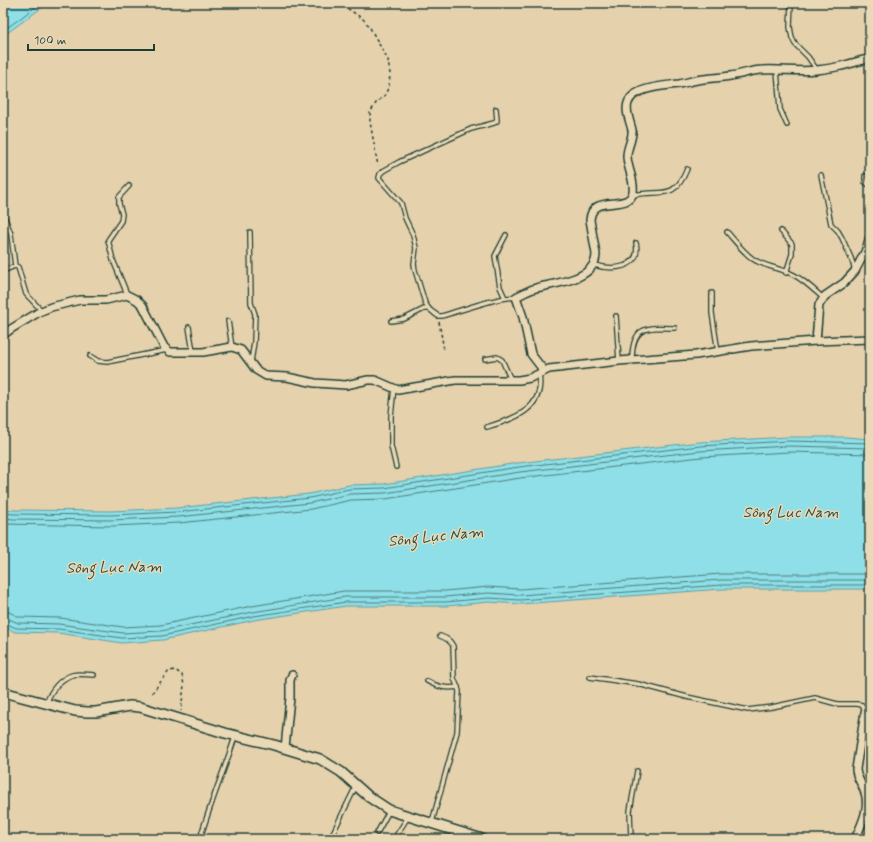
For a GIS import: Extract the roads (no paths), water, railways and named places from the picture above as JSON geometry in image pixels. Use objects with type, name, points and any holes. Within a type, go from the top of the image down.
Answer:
[{"type":"street","points":[[541,372],[532,354],[523,317],[516,297],[535,288],[565,282],[577,277],[586,273],[594,264],[596,254],[590,215],[596,207],[602,204],[626,201],[632,195],[633,191],[627,156],[632,131],[627,108],[630,98],[639,92],[654,87],[681,84],[697,80],[731,76],[761,70],[817,70],[870,59]]},
{"type":"street","points":[[816,341],[817,311],[819,305],[830,291],[850,277],[855,271],[866,252],[870,237]]},
{"type":"street","points":[[3,335],[11,328],[42,310],[51,307],[80,300],[106,300],[127,296],[136,300],[143,306],[161,342],[166,350],[170,352],[203,352],[232,347],[241,350],[256,370],[266,376],[287,377],[315,383],[346,385],[375,380],[398,390],[455,380],[527,379],[541,372],[619,361],[696,355],[751,346],[870,339]]},
{"type":"street","points":[[284,748],[290,698],[290,680],[292,675]]},
{"type":"street","points":[[3,692],[75,711],[96,712],[130,706],[140,707],[236,736],[320,759],[341,772],[368,797],[389,810],[482,839]]},
{"type":"street","points":[[855,839],[864,818],[866,804],[865,792],[856,773],[867,713]]},
{"type":"lane","points":[[792,3],[790,27],[792,38],[795,44],[808,57],[817,70]]},
{"type":"lane","points":[[777,70],[780,109],[787,125]]},
{"type":"lane","points":[[496,110],[498,119],[494,123],[471,129],[399,162],[379,176],[380,180],[401,203],[405,218],[413,235],[416,248],[414,264],[415,270],[425,302],[429,309],[438,316],[442,316],[487,302],[516,297]]},
{"type":"lane","points":[[632,195],[646,192],[671,192],[684,178],[687,169]]},
{"type":"lane","points":[[821,175],[831,224],[842,238],[855,271]]},
{"type":"lane","points":[[865,176],[865,182],[870,186]]},
{"type":"lane","points":[[127,296],[113,260],[108,240],[121,221],[122,214],[119,204],[119,197],[129,186]]},
{"type":"lane","points":[[3,213],[11,234],[15,266],[19,269],[26,294],[42,310]]},
{"type":"lane","points":[[781,231],[792,244],[792,254],[786,273]]},
{"type":"lane","points":[[250,232],[251,303],[255,314],[254,342],[251,363]]},
{"type":"lane","points":[[727,232],[752,258],[786,273],[792,274],[823,298]]},
{"type":"lane","points":[[505,298],[500,287],[495,256],[506,235]]},
{"type":"lane","points":[[594,264],[605,268],[613,268],[628,264],[636,255],[636,243]]},
{"type":"lane","points":[[3,271],[15,266]]},
{"type":"lane","points":[[712,293],[712,314],[718,352]]},
{"type":"lane","points":[[391,321],[404,319],[424,309],[429,309]]},
{"type":"lane","points":[[616,316],[619,361]]},
{"type":"lane","points":[[228,321],[232,347]]},
{"type":"lane","points":[[189,327],[193,352]]},
{"type":"lane","points":[[632,360],[634,342],[643,331],[653,327],[675,328]]},
{"type":"lane","points":[[90,356],[98,361],[107,362],[166,350]]},
{"type":"lane","points":[[484,359],[497,357],[502,360],[511,380]]},
{"type":"lane","points":[[487,426],[502,422],[528,409],[538,397],[540,391],[541,372]]},
{"type":"lane","points":[[394,388],[391,446],[396,467]]},
{"type":"lane","points":[[431,823],[457,732],[460,691],[454,678],[453,646],[446,638],[440,636]]},
{"type":"lane","points":[[46,703],[49,695],[59,682],[73,675],[94,675]]},
{"type":"lane","points":[[590,677],[638,684],[687,697],[748,710],[778,706],[815,698],[837,704],[862,705],[867,713]]},
{"type":"lane","points":[[427,681],[437,686],[449,689],[458,687]]},
{"type":"lane","points":[[200,839],[208,811],[225,770],[236,736]]},
{"type":"lane","points":[[631,839],[630,811],[636,771]]},
{"type":"lane","points":[[330,839],[356,785]]},
{"type":"lane","points":[[377,832],[389,810]]},
{"type":"lane","points":[[394,839],[408,816]]},
{"type":"water","points":[[3,3],[48,3],[3,36]]},
{"type":"water","name":"Sông Lục Nam","points":[[789,437],[846,437],[870,439],[870,589],[722,589],[520,604],[489,602],[446,606],[346,606],[254,620],[163,640],[122,643],[58,633],[15,632],[3,626],[3,509],[111,511],[177,508],[309,494],[349,485],[384,484],[518,463],[700,442]]}]
